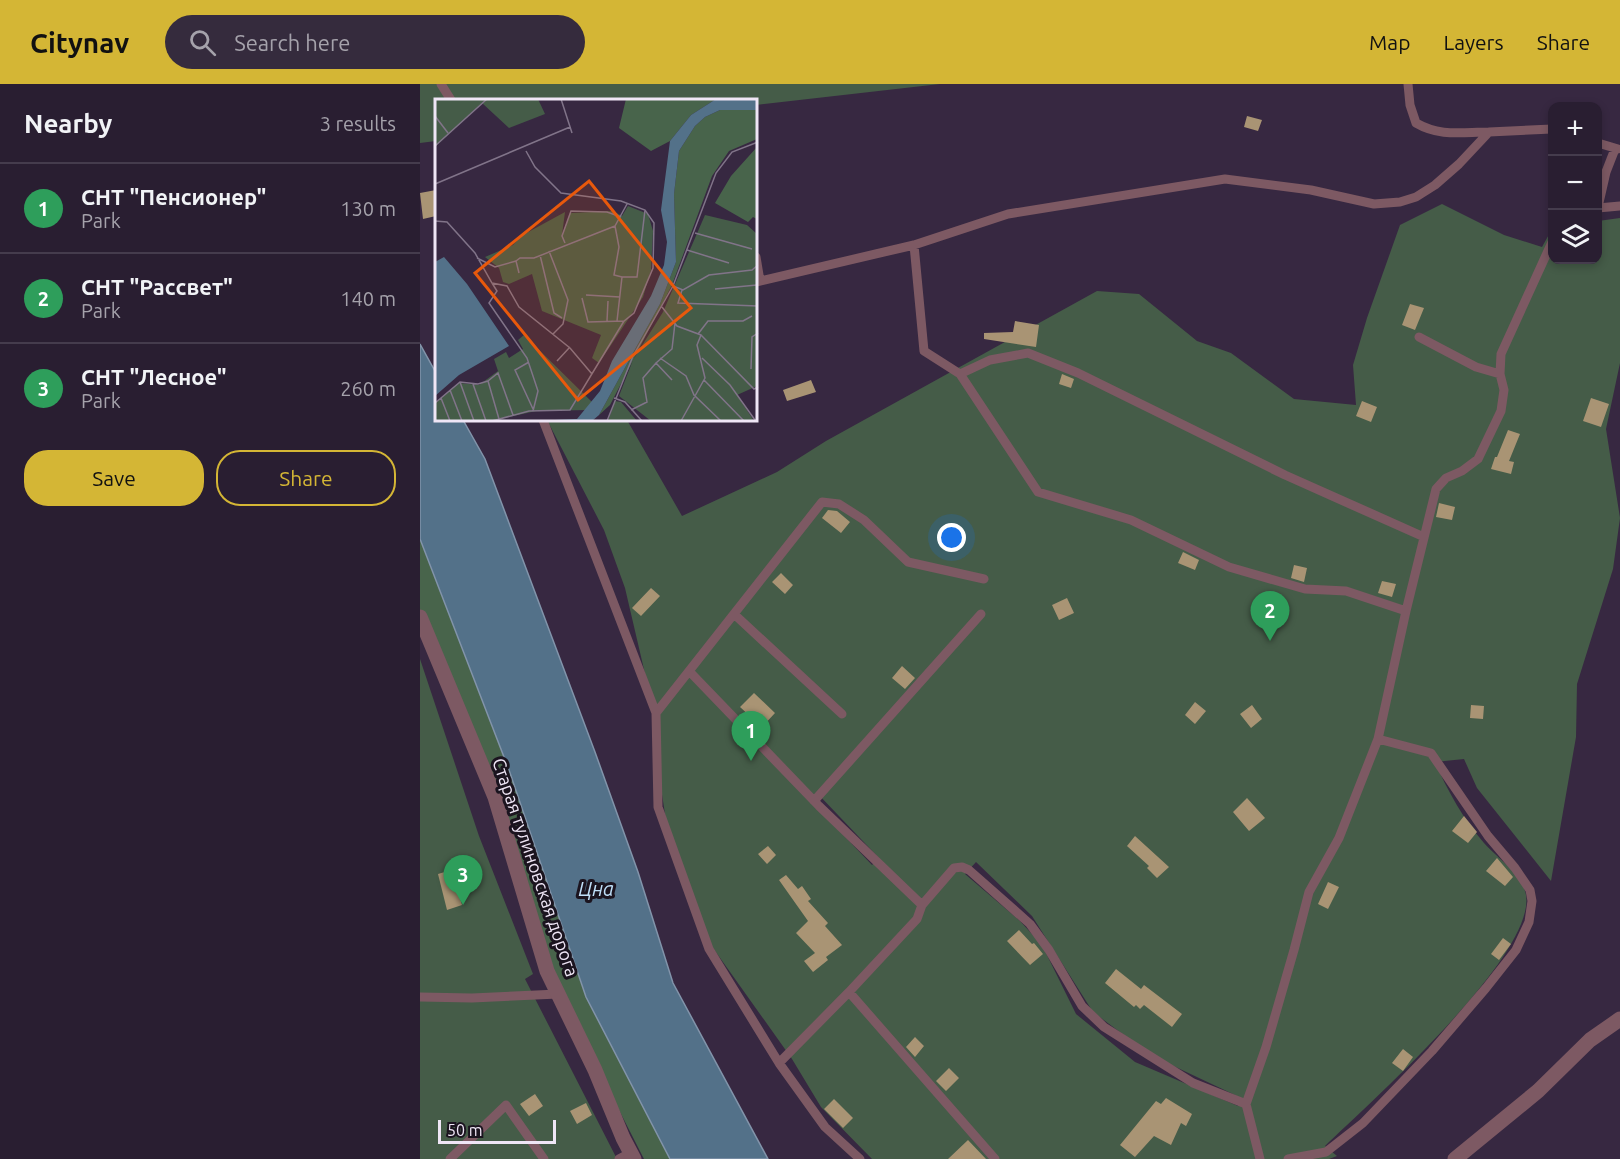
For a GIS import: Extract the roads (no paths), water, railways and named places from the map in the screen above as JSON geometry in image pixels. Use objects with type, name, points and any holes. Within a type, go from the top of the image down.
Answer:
[{"type":"street","name":"Старая тулиновская дорога","points":[[420,617],[495,797],[547,971],[595,1070],[627,1157]]},
{"type":"street","points":[[1455,1159],[1538,1091],[1590,1040],[1620,1019]]},
{"type":"lane","points":[[441,84],[450,99]]},
{"type":"lane","points":[[1408,84],[1410,105],[1416,123],[1431,131],[1443,133],[1548,129]]},
{"type":"lane","points":[[758,281],[914,245],[1008,214],[1225,179],[1311,190],[1374,204],[1400,202],[1416,197],[1436,185],[1489,132]]},
{"type":"lane","points":[[1602,144],[1617,149],[1606,172],[1602,190]]},
{"type":"lane","points":[[1602,208],[1620,206]]},
{"type":"lane","points":[[914,245],[924,351],[960,374],[1038,492],[1131,520],[1229,567],[1305,589],[1346,591],[1406,611]]},
{"type":"lane","points":[[1260,1159],[1246,1104],[1266,1047],[1309,892],[1339,838],[1378,739],[1436,489],[1446,478],[1462,471],[1478,459],[1488,439],[1501,411],[1503,400],[1504,390],[1500,374],[1501,354],[1548,251]]},
{"type":"lane","points":[[1419,337],[1476,367],[1500,374]]},
{"type":"lane","points":[[960,374],[990,360],[1028,353],[1078,373],[1286,475],[1424,537]]},
{"type":"lane","points":[[544,422],[656,713],[658,807],[709,949],[779,1063],[825,1127],[860,1159]]},
{"type":"lane","points":[[656,713],[822,502],[839,504],[864,520],[908,562],[984,579]]},
{"type":"lane","points":[[734,614],[842,714]]},
{"type":"lane","points":[[814,801],[981,614]]},
{"type":"lane","points":[[689,671],[814,801],[922,905]]},
{"type":"lane","points":[[1288,1159],[1326,1152],[1371,1115],[1432,1051],[1492,981],[1516,950],[1531,910],[1530,890],[1488,836],[1431,753],[1378,739]]},
{"type":"lane","points":[[779,1063],[917,919],[922,905],[954,868],[962,867],[969,870],[1030,924],[1049,950],[1082,1006],[1104,1027],[1193,1083],[1246,1104]]},
{"type":"lane","points":[[849,992],[995,1159]]},
{"type":"lane","points":[[420,998],[558,994]]},
{"type":"lane","points":[[450,1159],[506,1105],[544,1159]]},
{"type":"water","name":"Цна","points":[[420,344],[435,371],[435,422],[464,422],[485,459],[595,752],[638,872],[673,983],[768,1159],[670,1159],[586,997],[509,770],[420,539]]},
{"type":"place","name":"СНТ \"Рассвет\"","points":[[1270,641]]},
{"type":"place","name":"СНТ \"Пенсионер\"","points":[[751,761]]},
{"type":"place","name":"СНТ \"Лесное\"","points":[[463,905]]}]
